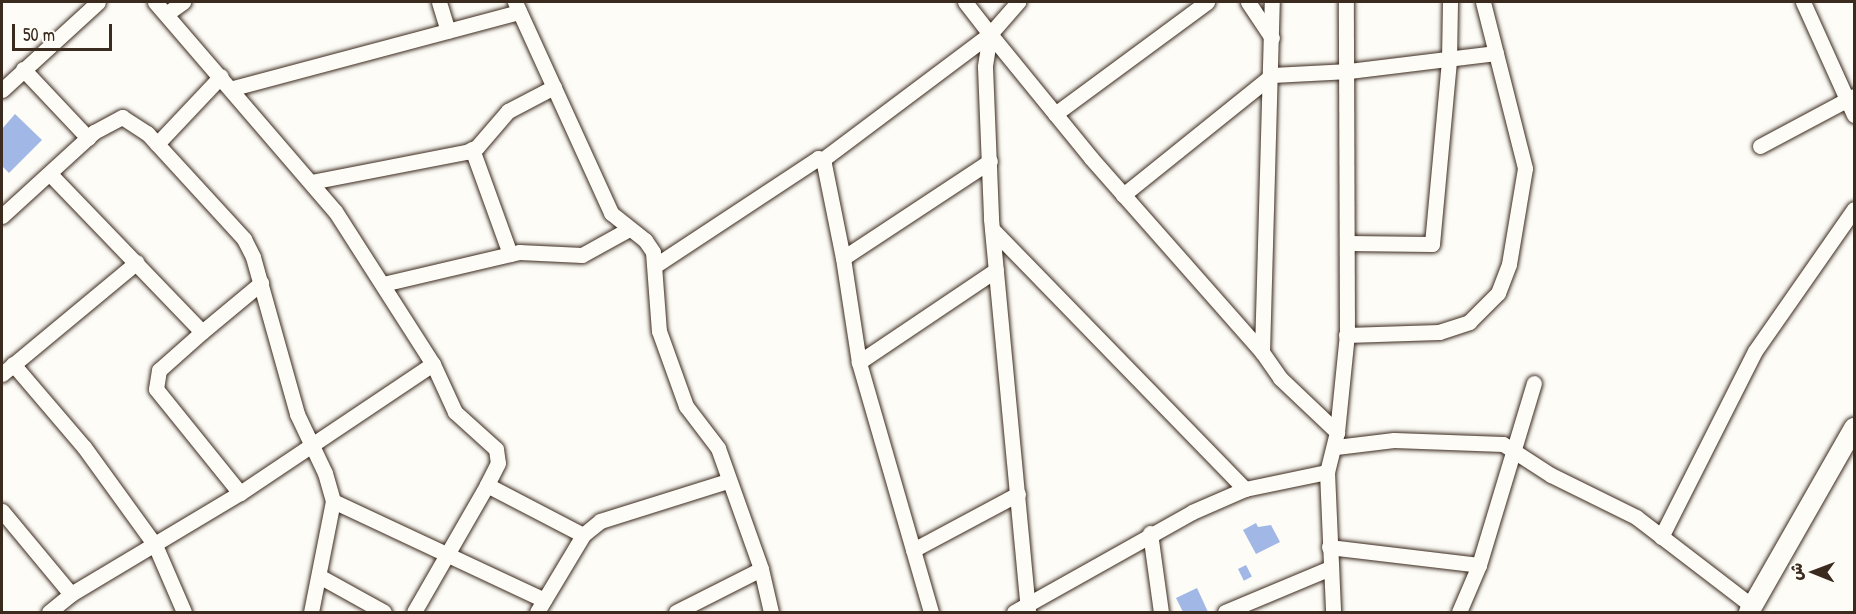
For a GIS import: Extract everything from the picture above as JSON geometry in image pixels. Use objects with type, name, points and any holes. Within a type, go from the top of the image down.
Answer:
[{"type":"street","points":[[2,90],[98,2]]},
{"type":"street","points":[[155,2],[232,88],[311,182],[383,285],[433,364],[455,412],[496,449],[498,463],[487,485],[414,612]]},
{"type":"street","points":[[166,14],[183,2]]},
{"type":"street","points":[[438,2],[448,32]]},
{"type":"street","points":[[965,2],[1123,195],[1262,352],[1298,398],[1337,439],[1488,442],[1512,449],[1551,475],[1636,517],[1750,609],[1854,428]]},
{"type":"street","points":[[656,265],[690,247],[811,159],[822,160],[990,34],[1018,2]]},
{"type":"street","points":[[1055,114],[1207,2]]},
{"type":"street","points":[[1248,2],[1272,38]]},
{"type":"street","points":[[1262,352],[1272,75],[1272,2]]},
{"type":"street","points":[[1333,612],[1327,472],[1337,439],[1346,335],[1349,71],[1346,2]]},
{"type":"street","points":[[1348,243],[1432,243],[1449,60],[1450,2]]},
{"type":"street","points":[[1346,335],[1438,332],[1469,322],[1498,293],[1509,264],[1525,168],[1483,2]]},
{"type":"street","points":[[1803,2],[1851,98],[1854,115]]},
{"type":"street","points":[[232,88],[448,32],[517,7],[611,213],[645,240],[656,265],[656,321],[662,341],[686,406],[711,436],[761,569],[771,612]]},
{"type":"street","points":[[990,34],[984,67],[992,229],[1018,494],[1023,610],[1150,533],[1245,489],[1327,472]]},
{"type":"street","points":[[1123,195],[1272,75],[1349,71],[1449,60],[1496,52]]},
{"type":"street","points":[[24,69],[88,138]]},
{"type":"street","points":[[157,144],[221,76]]},
{"type":"street","points":[[311,182],[472,149],[508,111],[554,87]]},
{"type":"street","points":[[1760,146],[1851,98]]},
{"type":"street","points":[[2,216],[88,138],[122,117],[132,119],[244,239],[261,283],[277,352],[309,443],[325,473],[333,501],[311,612]]},
{"type":"street","points":[[472,149],[510,254]]},
{"type":"street","points":[[822,160],[843,258],[859,362],[931,612]]},
{"type":"street","points":[[843,258],[990,161]]},
{"type":"street","points":[[50,174],[201,332]]},
{"type":"street","points":[[1662,537],[1755,351],[1854,209]]},
{"type":"street","points":[[383,285],[510,254],[582,255],[629,229]]},
{"type":"street","points":[[992,229],[1245,489]]},
{"type":"street","points":[[136,262],[7,369],[84,447],[155,545],[184,612]]},
{"type":"street","points":[[859,362],[996,270]]},
{"type":"street","points":[[240,493],[156,389],[159,370],[261,283]]},
{"type":"street","points":[[49,612],[71,594],[240,493],[309,443],[433,364]]},
{"type":"street","points":[[1460,612],[1479,565],[1512,449],[1534,383]]},
{"type":"street","points":[[333,501],[446,553],[540,606],[582,535],[615,515],[728,482]]},
{"type":"street","points":[[487,485],[582,535]]},
{"type":"street","points":[[913,550],[1018,494]]},
{"type":"street","points":[[2,511],[71,594]]},
{"type":"street","points":[[1150,533],[1161,612]]},
{"type":"street","points":[[1329,547],[1479,565]]},
{"type":"street","points":[[1225,612],[1330,568]]},
{"type":"street","points":[[676,612],[761,569]]},
{"type":"street","points":[[319,576],[384,612]]},
{"type":"building","points":[[15,114],[42,140],[9,173],[2,166],[2,129]]},
{"type":"building","points":[[1256,523],[1258,527],[1271,525],[1280,542],[1256,554],[1243,530]]},
{"type":"building","points":[[1246,565],[1252,577],[1244,581],[1238,569]]},
{"type":"building","points":[[1197,588],[1208,612],[1183,612],[1176,598]]}]
